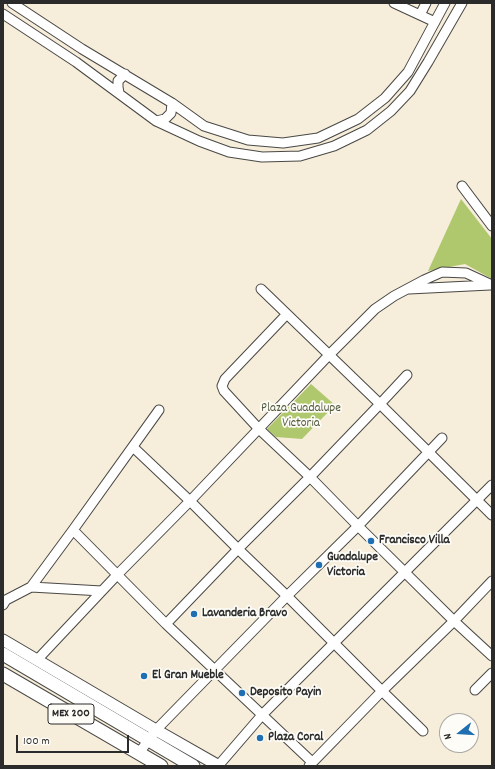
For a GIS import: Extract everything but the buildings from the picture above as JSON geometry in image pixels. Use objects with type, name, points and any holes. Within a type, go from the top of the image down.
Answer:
[{"type":"highway","points":[[3,649],[34,666]]},
{"type":"highway","name":"MEX 200","points":[[3,654],[34,666],[152,735],[193,766]]},
{"type":"highway","name":"MEX 200","points":[[3,674],[161,766]]},
{"type":"main road","points":[[3,640],[34,666]]},
{"type":"main road","points":[[152,735],[219,766]]},
{"type":"street","points":[[12,3],[82,49],[172,103],[204,126],[248,140],[283,143],[318,138],[358,119],[385,98],[408,72],[445,3]]},
{"type":"street","points":[[394,3],[435,22]]},
{"type":"street","points":[[420,15],[426,3]]},
{"type":"street","points":[[3,14],[76,62],[156,121],[199,141],[229,152],[262,157],[300,156],[334,146],[367,130],[391,111],[410,91],[462,3]]},
{"type":"street","points":[[119,93],[118,81],[125,74]]},
{"type":"street","points":[[156,121],[165,119],[171,113],[172,103]]},
{"type":"street","points":[[462,186],[492,226]]},
{"type":"street","points":[[34,666],[117,575],[374,309],[394,296],[442,272],[466,273],[492,285]]},
{"type":"street","points":[[406,290],[492,285]]},
{"type":"street","points":[[261,289],[492,515]]},
{"type":"street","points":[[287,314],[224,379],[222,386],[224,391],[259,428],[454,621],[492,656]]},
{"type":"street","points":[[166,624],[310,477],[407,375]]},
{"type":"street","points":[[3,605],[6,600],[31,586],[159,410]]},
{"type":"street","points":[[139,753],[152,735],[214,669],[358,526],[442,438]]},
{"type":"street","points":[[133,447],[190,501],[423,731]]},
{"type":"street","points":[[219,766],[262,715],[335,644],[492,485]]},
{"type":"street","points":[[73,530],[166,624],[262,715],[311,764],[492,581]]},
{"type":"street","points":[[31,586],[102,591]]},
{"type":"street","points":[[475,690],[492,673]]},
{"type":"green space","points":[[461,199],[492,239],[492,279],[465,264],[428,271]]},
{"type":"green space","name":"Plaza Guadalupe Victoria","points":[[311,384],[335,405],[302,439],[276,437],[267,429]]},
{"type":"place","name":"Francisco Villa","points":[[371,541]]},
{"type":"place","name":"Guadalupe Victoria","points":[[319,565]]},
{"type":"place","name":"Lavanderia Bravo","points":[[194,614]]},
{"type":"place","name":"El Gran Mueble","points":[[144,676]]},
{"type":"place","name":"Deposito Payin","points":[[242,693]]},
{"type":"place","name":"Plaza Coral","points":[[260,738]]}]
